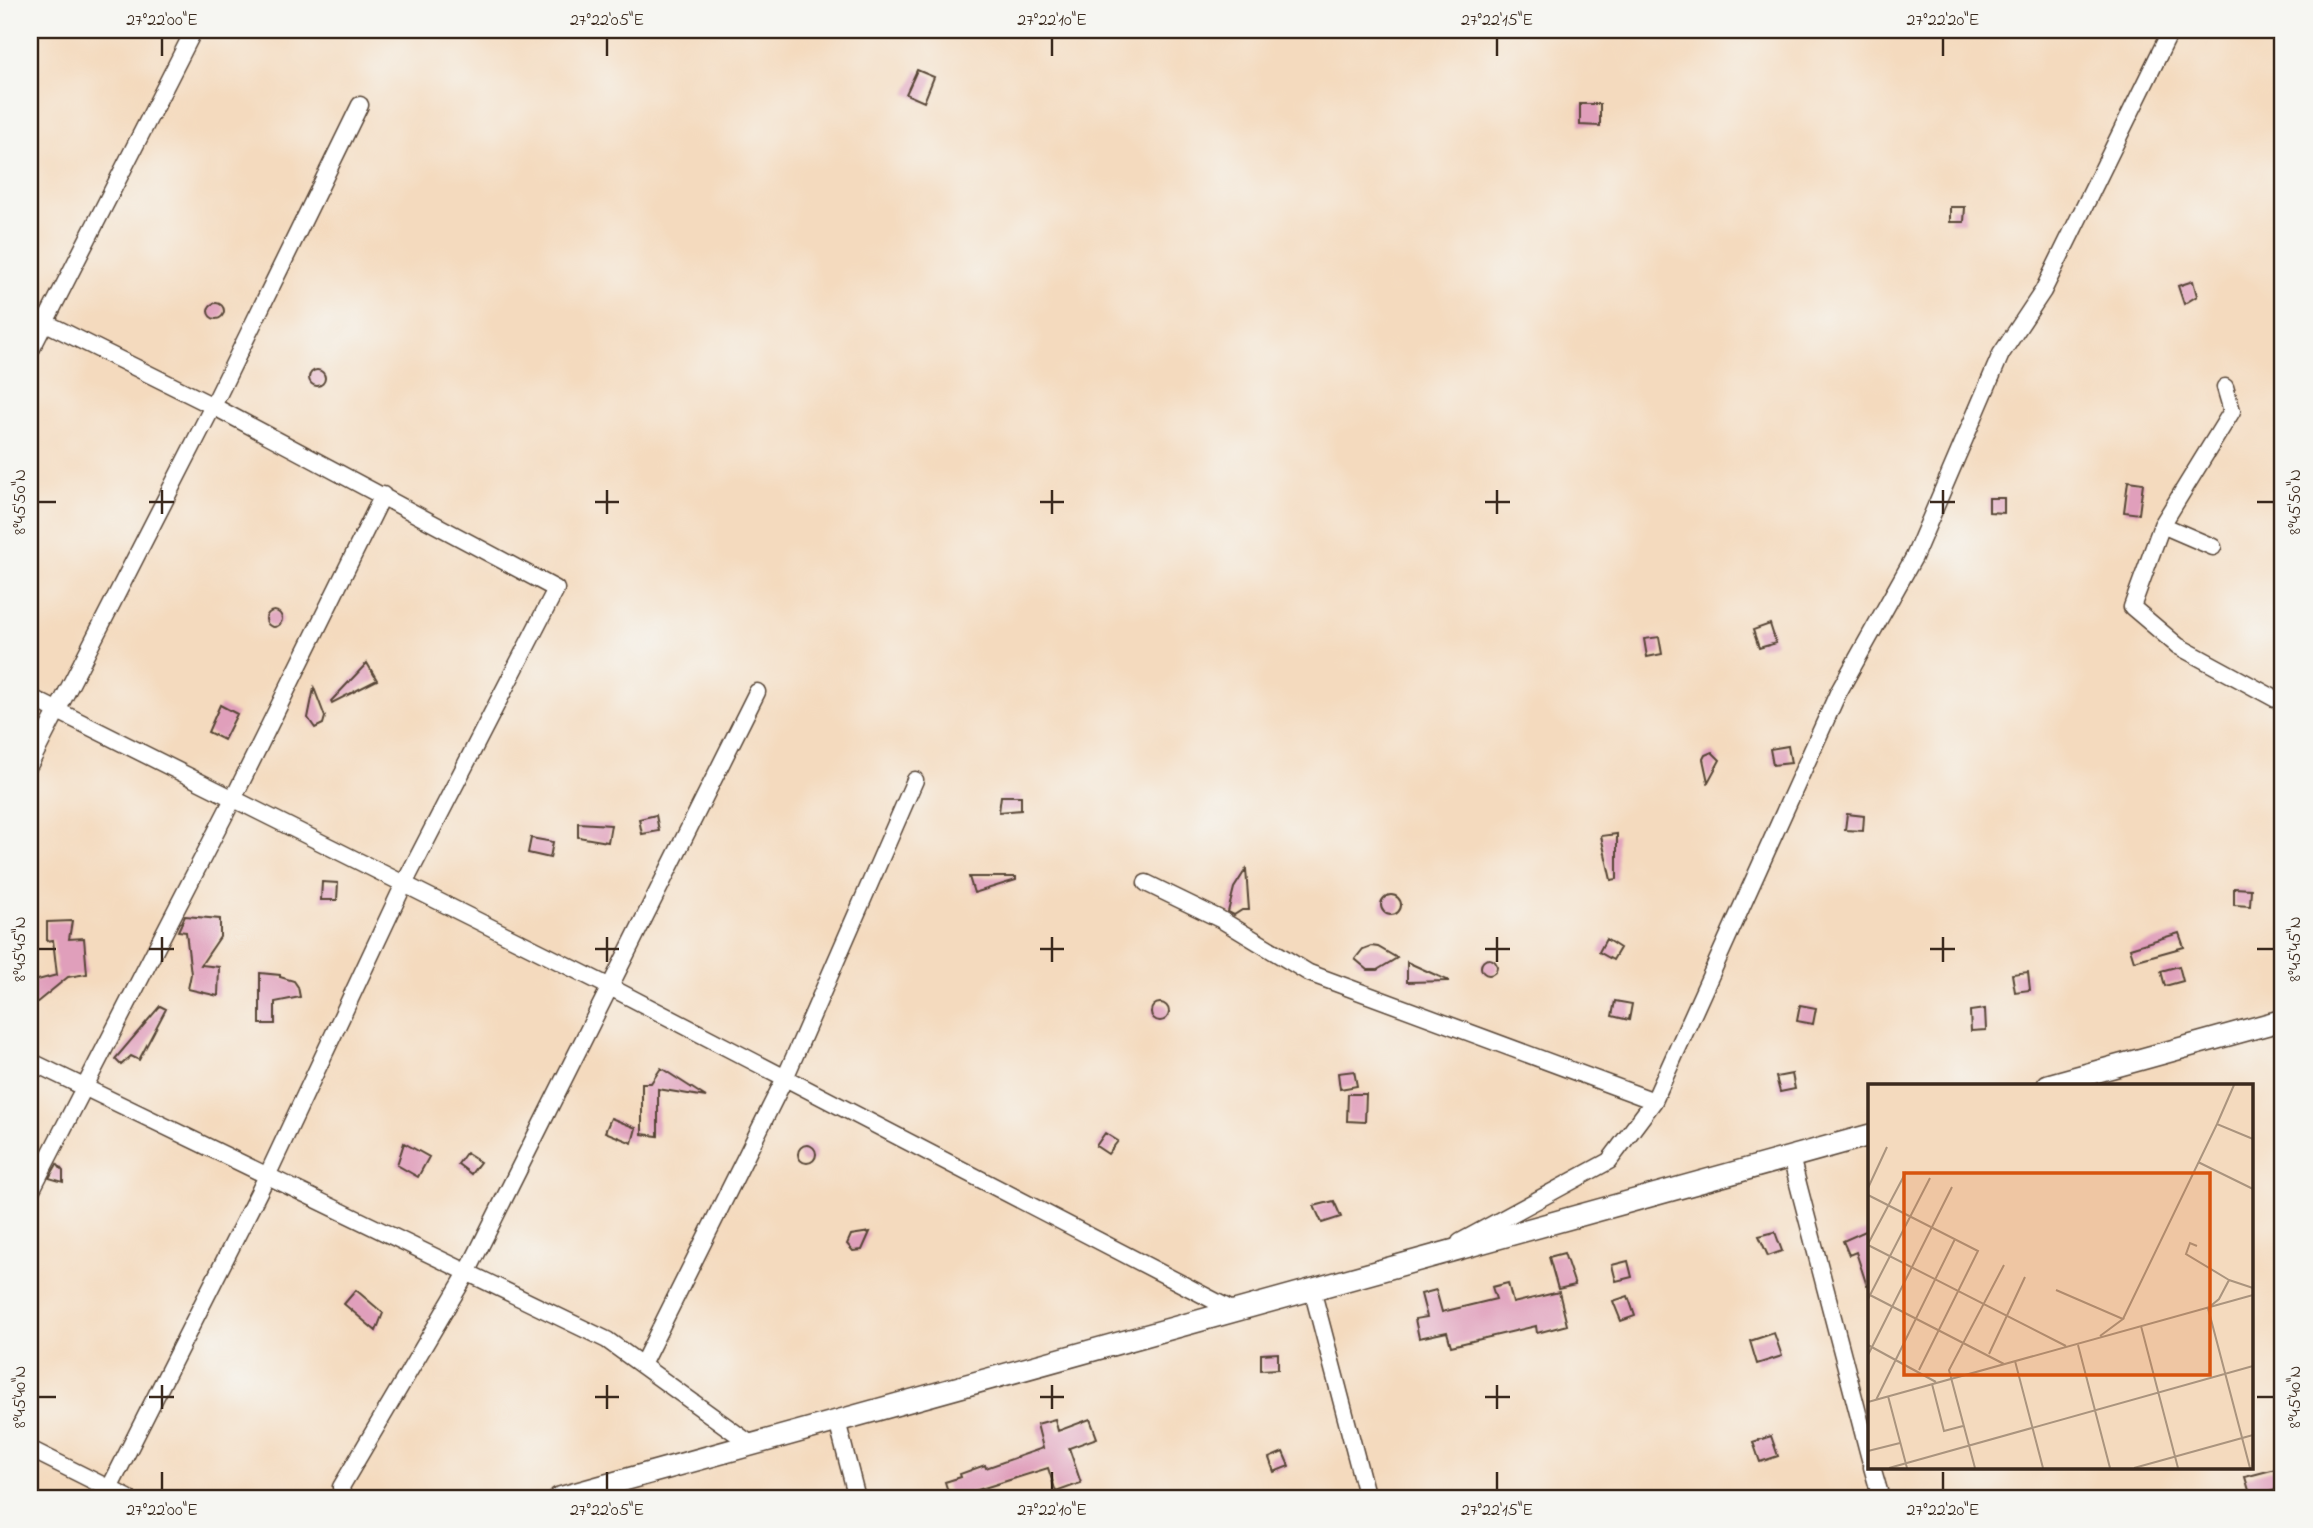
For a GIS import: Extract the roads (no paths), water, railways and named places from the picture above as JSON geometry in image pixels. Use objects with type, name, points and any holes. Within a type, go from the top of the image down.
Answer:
[{"type":"street","points":[[1438,1255],[1609,1161],[1654,1101],[1838,693],[1914,557],[2001,354],[2043,291],[2171,30]]},
{"type":"street","points":[[30,352],[193,32]]},
{"type":"street","points":[[30,764],[213,406],[360,105]]},
{"type":"street","points":[[30,315],[213,406],[556,589],[404,884],[267,1176],[109,1489]]},
{"type":"street","points":[[2225,387],[2232,411],[2162,525],[2132,607],[2178,646],[2283,703]]},
{"type":"street","points":[[30,1193],[233,799],[383,495]]},
{"type":"street","points":[[2162,525],[2213,547]]},
{"type":"street","points":[[343,1498],[341,1487],[467,1273],[757,692]]},
{"type":"street","points":[[30,697],[610,987],[1234,1311]]},
{"type":"street","points":[[642,1366],[785,1078],[915,780]]},
{"type":"street","points":[[1146,883],[1220,919],[1309,973],[1654,1101]]},
{"type":"street","points":[[2052,1084],[2283,1020]]},
{"type":"street","points":[[30,1061],[607,1340],[752,1445]]},
{"type":"street","points":[[559,1498],[1868,1136]]},
{"type":"street","points":[[1791,1157],[1868,1451]]},
{"type":"street","points":[[1312,1289],[1367,1498]]},
{"type":"street","points":[[836,1421],[857,1498]]},
{"type":"street","points":[[30,1449],[128,1498]]},
{"type":"street","points":[[1872,1468],[1881,1498]]}]
